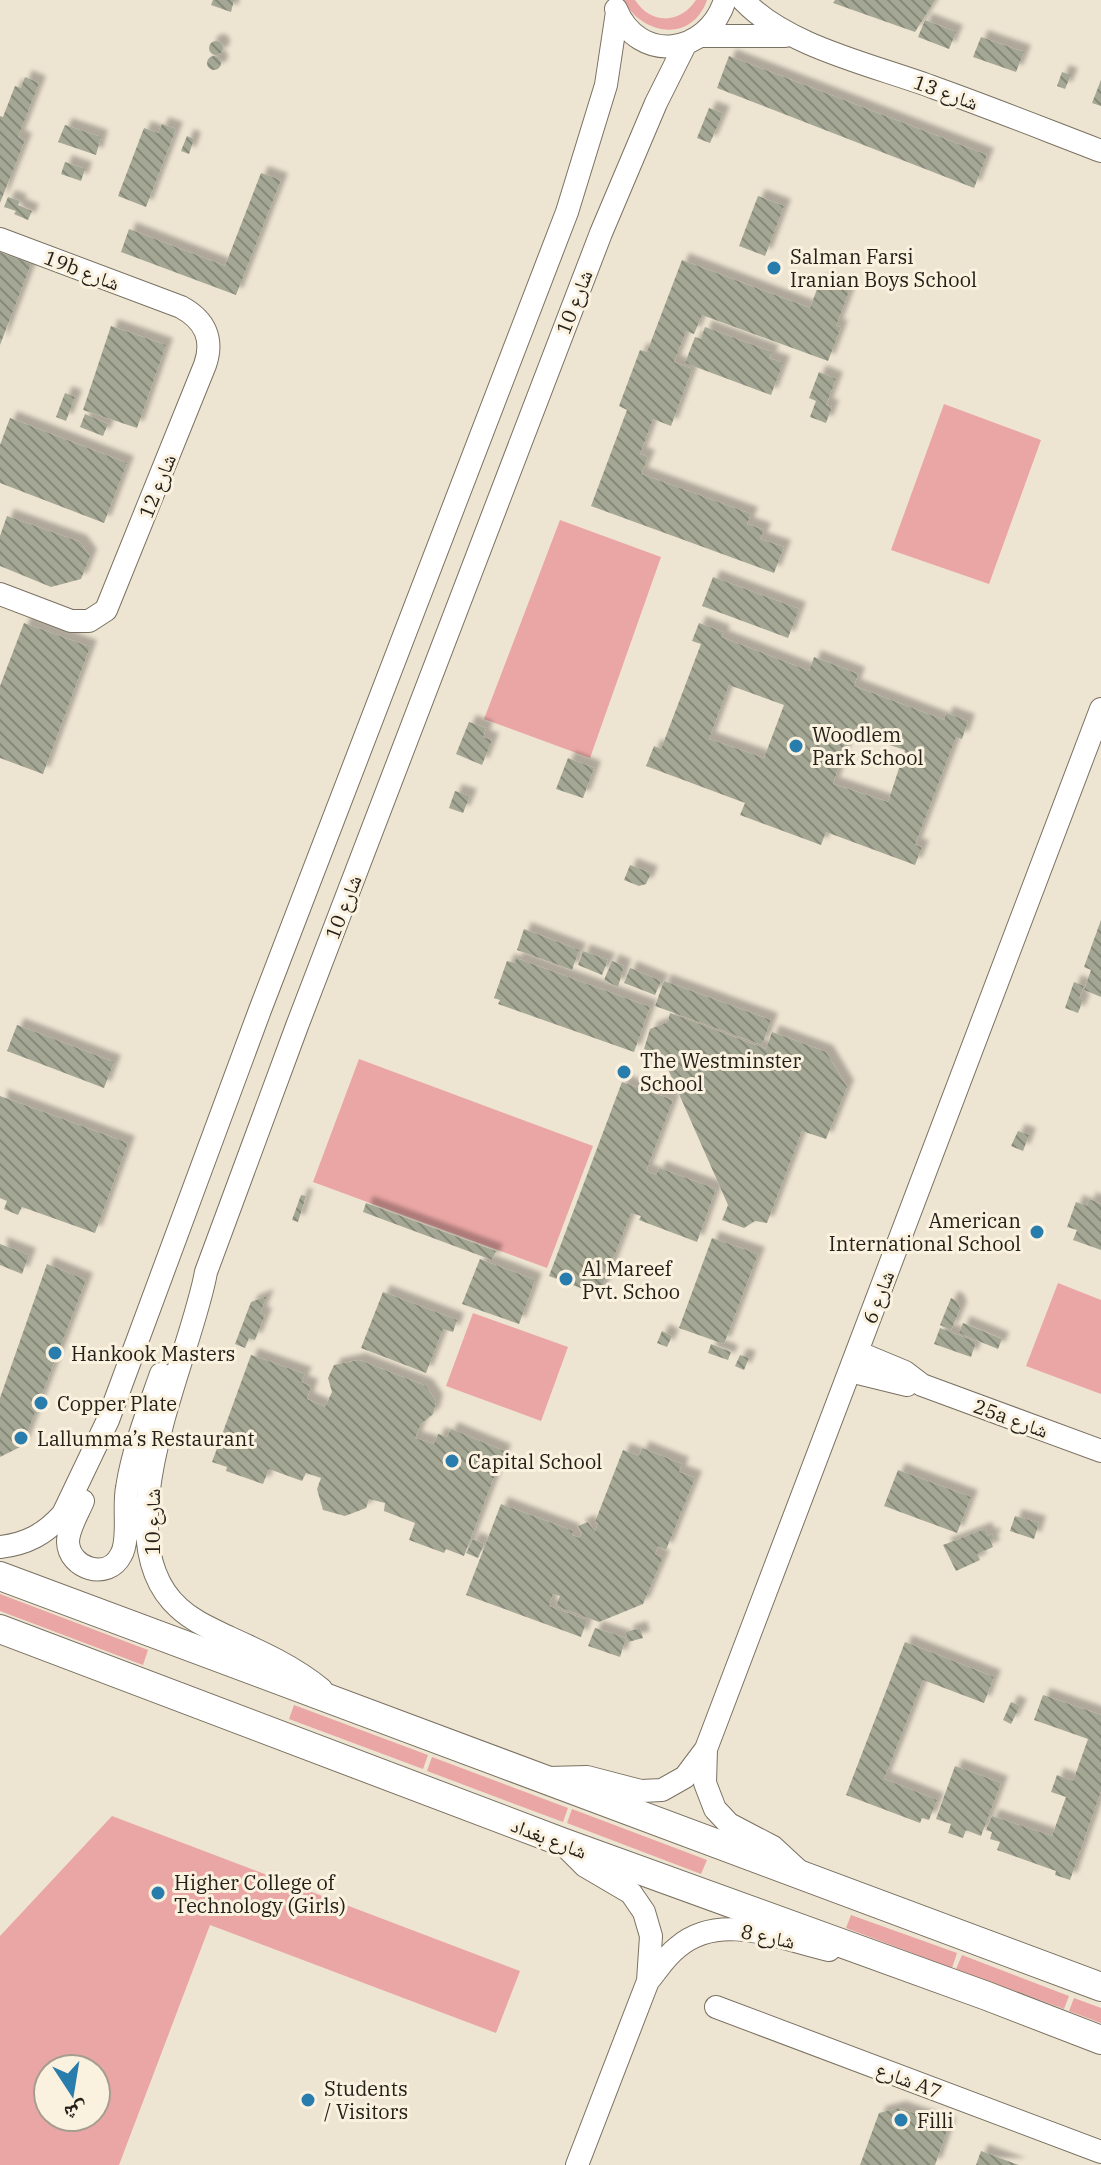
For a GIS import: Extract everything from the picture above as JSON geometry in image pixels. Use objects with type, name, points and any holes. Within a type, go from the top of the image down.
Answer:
[{"type":"main road","points":[[0,1576],[1101,1987]]},
{"type":"main road","name":"شارع بغداد","points":[[0,1629],[562,1842],[1101,2040]]},
{"type":"street","name":"شارع 10","points":[[337,1703],[293,1669],[188,1616],[162,1587],[152,1564],[148,1515],[155,1455],[166,1403],[200,1301],[206,1272],[297,1026],[601,233],[656,103],[694,40],[721,14],[725,0]]},
{"type":"street","name":"شارع 13","points":[[743,0],[766,22],[790,37],[1101,151]]},
{"type":"street","name":"شارع 10","points":[[0,1547],[30,1541],[63,1514],[108,1420],[266,995],[567,212],[606,85],[613,52],[615,6]]},
{"type":"street","name":"شارع 13","points":[[615,6],[630,31],[662,46],[694,40],[790,37]]},
{"type":"street","name":"19b شارع","points":[[0,239],[164,302],[180,317],[192,335],[198,356],[199,379]]},
{"type":"street","name":"شارع 12","points":[[0,594],[48,610],[69,613],[89,609],[114,593],[199,379]]},
{"type":"street","name":"شارع 6","points":[[544,1778],[573,1775],[641,1791],[662,1790],[685,1777],[706,1749],[853,1361],[1093,755],[1100,716]]},
{"type":"street","points":[[108,1420],[99,1456],[69,1535],[70,1552],[74,1559],[88,1569],[96,1570],[111,1566],[122,1555],[126,1491],[142,1430],[186,1310],[206,1272]]},
{"type":"street","name":"25a شارع","points":[[853,1361],[905,1372],[922,1385],[1101,1451]]},
{"type":"street","name":"شارع 6","points":[[706,1749],[705,1783],[715,1809],[729,1824],[773,1847],[803,1876]]},
{"type":"street","name":"شارع 8","points":[[562,1842],[585,1866],[621,1886],[638,1902],[651,1936],[648,1981],[577,2165]]},
{"type":"street","name":"شارع 8","points":[[648,1981],[684,1942],[704,1932],[727,1928],[905,1968]]},
{"type":"street","name":"شارع A7","points":[[716,2007],[1101,2152]]},
{"type":"shaded area","points":[[623,0],[635,0],[649,14],[666,18],[682,14],[696,0],[707,0],[700,14],[690,23],[667,30],[642,21]]},
{"type":"shaded area","points":[[944,404],[1041,440],[989,584],[891,550]]},
{"type":"shaded area","points":[[560,520],[661,557],[590,758],[484,719]]},
{"type":"shaded area","points":[[359,1059],[593,1146],[547,1268],[313,1182]]},
{"type":"shaded area","points":[[1058,1283],[1101,1300],[1101,1394],[1026,1366]]},
{"type":"shaded area","points":[[473,1313],[568,1347],[541,1421],[446,1386]]},
{"type":"shaded area","points":[[0,1594],[148,1650],[143,1665],[0,1611]]},
{"type":"shaded area","points":[[294,1705],[428,1755],[423,1769],[289,1719]]},
{"type":"shaded area","points":[[432,1757],[568,1808],[563,1822],[427,1771]]},
{"type":"shaded area","points":[[572,1809],[707,1860],[701,1874],[567,1823]]},
{"type":"shaded area","points":[[112,1816],[520,1971],[496,2033],[210,1925],[119,2165],[0,2165],[0,1936]]},
{"type":"shaded area","points":[[851,1915],[957,1953],[952,1968],[846,1928]]},
{"type":"shaded area","points":[[962,1955],[1069,1996],[1064,2009],[956,1969]]},
{"type":"shaded area","points":[[1074,1998],[1101,2008],[1101,2023],[1069,2011]]},
{"type":"building","points":[[213,0],[234,0],[231,12],[211,5]]},
{"type":"building","points":[[835,0],[935,0],[915,32],[833,3]]},
{"type":"building","points":[[925,20],[956,32],[949,49],[918,37]]},
{"type":"building","points":[[981,37],[1024,52],[1016,72],[973,57]]},
{"type":"building","points":[[216,41],[223,48],[216,55],[209,48]]},
{"type":"building","points":[[214,56],[221,63],[214,70],[207,63]]},
{"type":"building","points":[[729,56],[987,155],[974,188],[717,88]]},
{"type":"building","points":[[1062,72],[1071,75],[1065,89],[1057,86]]},
{"type":"building","points":[[25,77],[39,83],[18,137],[25,140],[0,203],[0,116],[3,117],[15,86],[21,88]]},
{"type":"building","points":[[1101,80],[1101,106],[1092,103]]},
{"type":"building","points":[[709,108],[723,113],[710,143],[697,138]]},
{"type":"building","points":[[162,124],[176,129],[146,207],[118,196],[144,128],[158,133]]},
{"type":"building","points":[[65,125],[101,137],[96,155],[58,142]]},
{"type":"building","points":[[187,136],[194,139],[189,154],[181,151]]},
{"type":"building","points":[[65,162],[85,169],[81,181],[61,174]]},
{"type":"building","points":[[261,173],[281,180],[236,295],[121,252],[129,229],[225,266]]},
{"type":"building","points":[[758,196],[784,206],[765,256],[739,246]]},
{"type":"building","points":[[8,197],[20,201],[18,205],[32,211],[28,220],[4,207]]},
{"type":"building","points":[[0,252],[31,264],[0,345]]},
{"type":"building","points":[[682,260],[810,308],[820,281],[849,291],[836,326],[841,327],[828,361],[702,315],[694,334],[686,331],[674,362],[692,369],[671,426],[653,419],[640,454],[648,457],[641,474],[751,514],[747,524],[764,530],[760,539],[784,547],[774,573],[591,506],[627,410],[619,406],[640,350],[647,352]]},
{"type":"building","points":[[111,326],[166,345],[137,428],[83,410]]},
{"type":"building","points":[[705,327],[772,352],[769,358],[783,363],[771,395],[685,363],[695,337],[701,339]]},
{"type":"building","points":[[819,372],[836,379],[826,405],[832,407],[826,423],[810,417],[816,401],[809,398]]},
{"type":"building","points":[[65,393],[75,397],[66,421],[56,417]]},
{"type":"building","points":[[85,414],[108,424],[103,436],[80,427]]},
{"type":"building","points":[[10,418],[127,463],[104,523],[0,483],[0,445]]},
{"type":"building","points":[[7,516],[80,542],[90,556],[81,579],[51,587],[0,566],[0,536]]},
{"type":"building","points":[[713,577],[799,609],[788,638],[702,606]]},
{"type":"building","points":[[24,623],[90,647],[43,774],[0,758],[0,686]]},
{"type":"building","name":"Woodlem Park School","points":[[699,623],[723,632],[721,637],[809,671],[814,657],[858,674],[854,686],[944,720],[946,713],[968,721],[962,739],[956,737],[915,845],[922,847],[915,865],[826,832],[821,845],[740,815],[745,803],[646,766],[654,746],[661,749],[701,644],[692,641]],"holes":[[[729,685],[784,705],[764,758],[709,739]],[[850,732],[905,750],[888,802],[833,784]]]},
{"type":"building","points":[[469,722],[486,728],[483,737],[492,740],[482,765],[456,754]]},
{"type":"building","points":[[568,758],[594,768],[583,798],[556,789]]},
{"type":"building","points":[[455,791],[470,796],[463,813],[449,808]]},
{"type":"building","points":[[630,865],[651,873],[646,884],[639,886],[624,880]]},
{"type":"building","points":[[1101,920],[1101,997],[1084,990],[1091,970],[1084,967]]},
{"type":"building","points":[[524,929],[579,950],[572,970],[517,950]]},
{"type":"building","points":[[583,951],[608,960],[602,975],[578,965]]},
{"type":"building","points":[[516,958],[650,1007],[634,1052],[498,1004],[500,1000],[494,998],[507,961],[515,963]]},
{"type":"building","points":[[612,961],[624,966],[618,987],[604,980]]},
{"type":"building","points":[[630,968],[661,981],[655,995],[624,983]]},
{"type":"building","points":[[664,981],[771,1020],[762,1045],[655,1006]]},
{"type":"building","points":[[1074,982],[1084,986],[1078,1013],[1065,1008]]},
{"type":"building","points":[[670,1013],[766,1049],[772,1032],[826,1052],[847,1087],[826,1139],[802,1131],[767,1223],[755,1221],[744,1228],[722,1220],[728,1205],[660,1051],[655,1053],[644,1049],[650,1029],[668,1022]]},
{"type":"building","points":[[17,1025],[114,1062],[104,1088],[7,1051]]},
{"type":"building","points":[[622,1082],[673,1100],[646,1171],[656,1175],[659,1168],[716,1189],[697,1242],[639,1220],[641,1216],[631,1213],[599,1295],[549,1276]]},
{"type":"building","points":[[0,1096],[128,1143],[95,1233],[22,1207],[18,1215],[4,1209],[7,1201],[0,1198]]},
{"type":"building","points":[[1018,1131],[1029,1135],[1023,1151],[1011,1146]]},
{"type":"building","points":[[301,1195],[306,1196],[298,1222],[292,1220]]},
{"type":"building","points":[[1089,1199],[1101,1204],[1101,1250],[1073,1240],[1077,1230],[1067,1227],[1076,1202],[1087,1206]]},
{"type":"building","points":[[366,1203],[496,1251],[492,1260],[363,1212]]},
{"type":"building","points":[[712,1238],[758,1254],[724,1344],[679,1328]]},
{"type":"building","points":[[0,1244],[29,1255],[22,1274],[0,1265]]},
{"type":"building","points":[[480,1259],[535,1280],[519,1324],[462,1304]]},
{"type":"building","points":[[47,1264],[86,1280],[22,1446],[0,1457],[0,1398]]},
{"type":"building","points":[[383,1292],[457,1320],[453,1332],[443,1329],[426,1373],[361,1348]]},
{"type":"building","points":[[267,1296],[260,1313],[265,1315],[255,1340],[249,1338],[245,1348],[235,1344],[251,1302]]},
{"type":"building","points":[[951,1298],[957,1301],[960,1309],[951,1330],[940,1325]]},
{"type":"building","points":[[963,1323],[1002,1339],[998,1349],[959,1333]]},
{"type":"building","points":[[940,1328],[976,1342],[971,1357],[934,1344]]},
{"type":"building","points":[[662,1331],[672,1336],[667,1347],[657,1343]]},
{"type":"building","points":[[711,1344],[731,1352],[728,1360],[708,1353]]},
{"type":"building","points":[[251,1355],[305,1374],[301,1382],[311,1386],[307,1399],[325,1407],[332,1392],[328,1378],[334,1365],[359,1360],[426,1386],[436,1401],[433,1414],[421,1424],[415,1438],[434,1444],[438,1434],[447,1437],[451,1429],[504,1451],[464,1556],[446,1549],[444,1553],[409,1540],[415,1523],[384,1511],[385,1503],[369,1499],[366,1508],[345,1516],[323,1510],[317,1489],[321,1478],[306,1473],[302,1481],[269,1469],[263,1484],[226,1471],[227,1467],[212,1462]]},
{"type":"building","points":[[740,1355],[749,1358],[744,1370],[735,1366]]},
{"type":"building","points":[[642,1448],[682,1464],[679,1472],[695,1478],[666,1550],[658,1546],[655,1554],[663,1557],[643,1604],[599,1622],[556,1606],[560,1596],[553,1594],[549,1606],[587,1620],[581,1637],[466,1595],[501,1504],[573,1531],[572,1535],[579,1538],[582,1533],[578,1526],[588,1522],[595,1532],[598,1523],[595,1522],[623,1450],[639,1456]]},
{"type":"building","points":[[898,1470],[971,1497],[957,1533],[884,1506]]},
{"type":"building","points":[[1015,1516],[1039,1523],[1034,1539],[1010,1531]]},
{"type":"building","points":[[985,1529],[988,1536],[992,1534],[994,1539],[990,1540],[993,1547],[977,1554],[980,1560],[956,1571],[943,1545]]},
{"type":"building","points":[[473,1539],[484,1544],[478,1558],[466,1553]]},
{"type":"building","points":[[595,1628],[626,1638],[620,1657],[588,1646]]},
{"type":"building","points":[[640,1628],[643,1638],[628,1642],[626,1632]]},
{"type":"building","points":[[905,1642],[994,1677],[984,1703],[923,1680],[884,1779],[937,1800],[929,1820],[922,1818],[920,1823],[846,1795]]},
{"type":"building","points":[[1043,1695],[1101,1715],[1101,1791],[1070,1880],[1055,1875],[1056,1871],[997,1850],[1000,1842],[990,1839],[992,1832],[986,1830],[992,1816],[1052,1836],[1066,1797],[1051,1792],[1057,1775],[1073,1781],[1088,1739],[1034,1720]]},
{"type":"building","points":[[1011,1702],[1020,1706],[1011,1724],[1003,1720]]},
{"type":"building","points":[[955,1766],[1001,1783],[981,1836],[966,1830],[963,1838],[948,1833],[951,1824],[936,1819]]},
{"type":"building","points":[[899,2108],[949,2125],[935,2165],[860,2165],[879,2113]]},
{"type":"building","points":[[981,2151],[1019,2165],[976,2165]]},
{"type":"place","name":"Salman Farsi Iranian Boys School","points":[[774,268]]},
{"type":"place","name":"Woodlem Park School","points":[[796,746]]},
{"type":"place","name":"The Westminster School","points":[[624,1072]]},
{"type":"place","name":"American International School","points":[[1037,1232]]},
{"type":"place","name":"Al Mareef Pvt. Schoo","points":[[566,1279]]},
{"type":"place","name":"Hankook Masters","points":[[55,1353]]},
{"type":"place","name":"Copper Plate","points":[[41,1403]]},
{"type":"place","name":"Lallumma’s Restaurant","points":[[21,1438]]},
{"type":"place","name":"Capital School","points":[[452,1461]]},
{"type":"place","name":"Higher College of Technology (Girls)","points":[[158,1893]]},
{"type":"place","name":"Students / Visitors","points":[[308,2100]]},
{"type":"place","name":"Filli","points":[[901,2120]]}]
